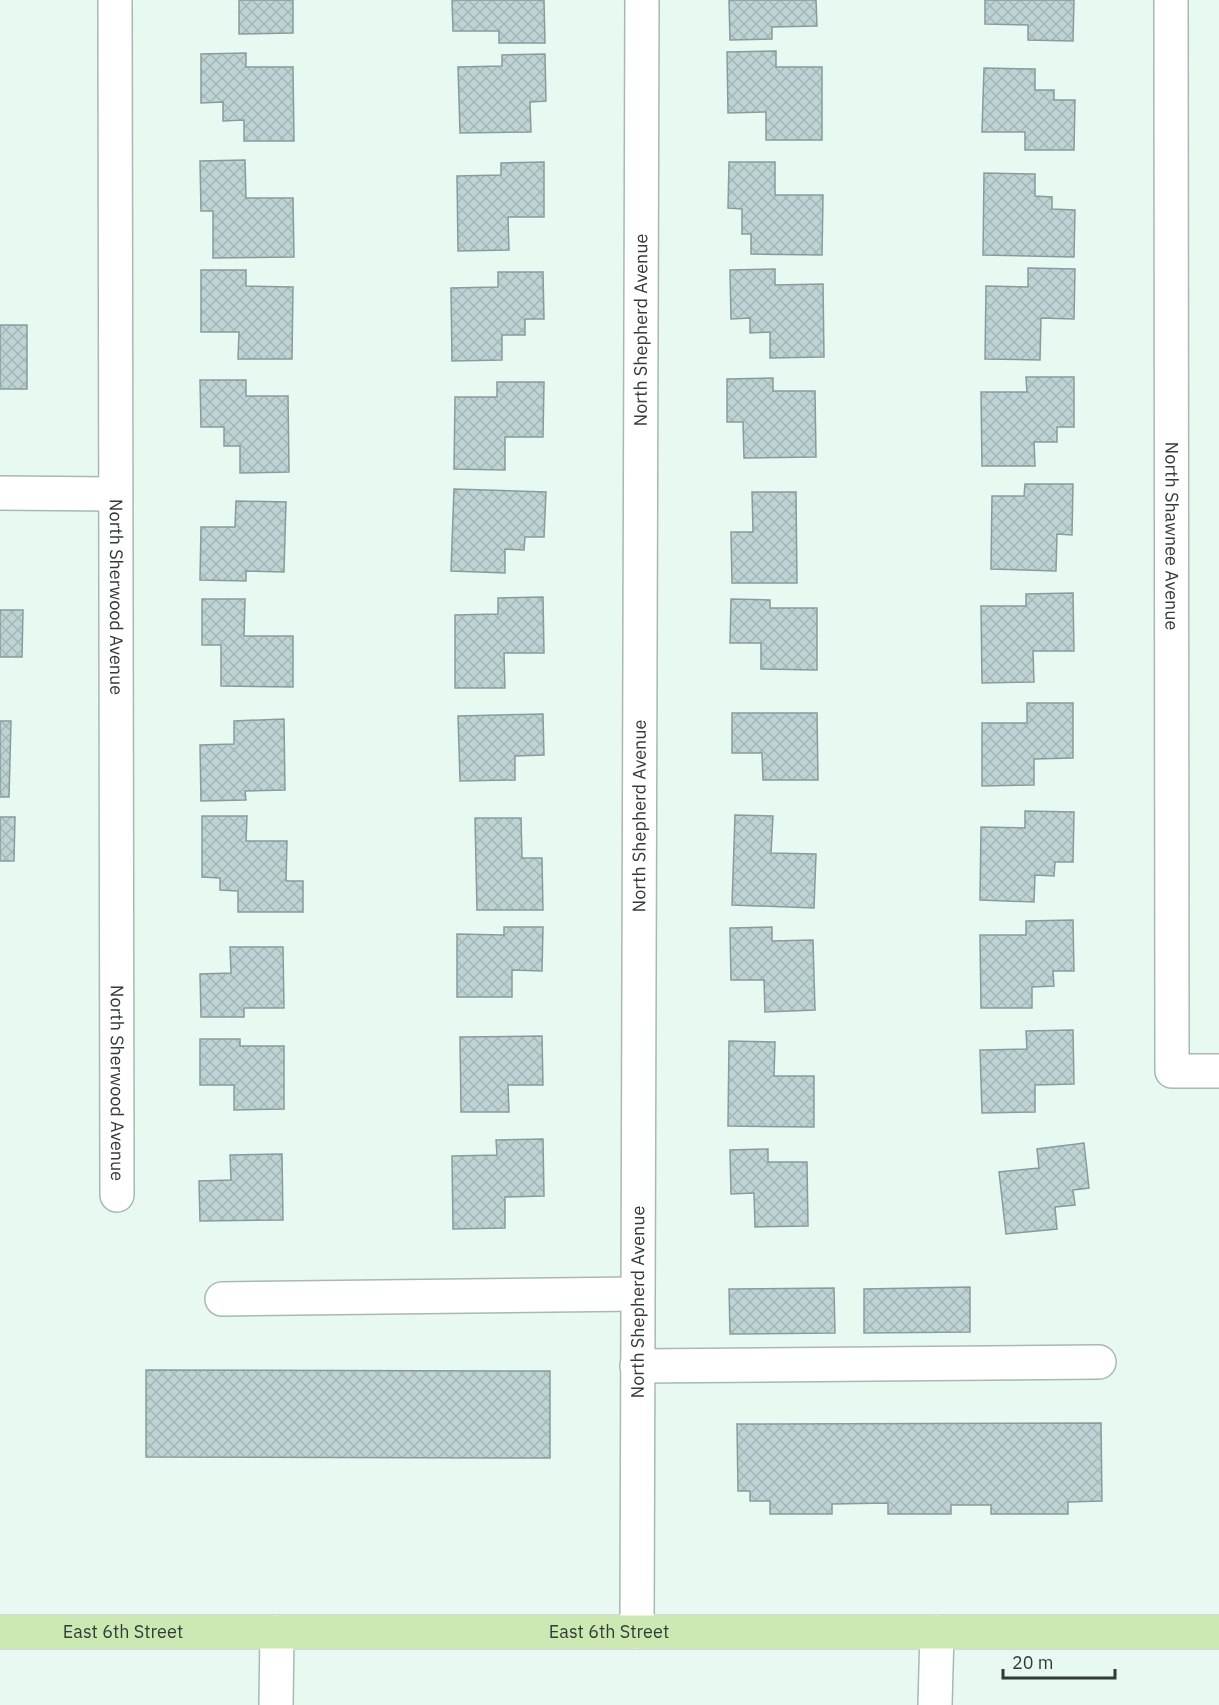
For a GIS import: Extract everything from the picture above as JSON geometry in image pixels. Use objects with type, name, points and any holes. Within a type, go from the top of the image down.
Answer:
[{"type":"main road","name":"East 6th Street","points":[[0,1632],[1219,1632]]},
{"type":"street","name":"North Sherwood Avenue","points":[[115,0],[114,494],[117,1195]]},
{"type":"street","name":"North Shepherd Avenue","points":[[636,1632],[642,0]]},
{"type":"street","name":"North Shawnee Avenue","points":[[1171,0],[1172,1071],[1219,1071]]},
{"type":"street","points":[[0,493],[114,494]]},
{"type":"street","points":[[222,1299],[637,1294]]},
{"type":"street","points":[[637,1366],[1099,1362]]},
{"type":"street","points":[[276,1705],[277,1632]]},
{"type":"street","points":[[935,1705],[937,1632]]},
{"type":"building","points":[[239,0],[293,0],[293,33],[239,34]]},
{"type":"building","points":[[452,0],[544,0],[545,43],[499,43],[499,31],[453,31]]},
{"type":"building","points":[[729,0],[816,0],[817,26],[772,27],[772,39],[730,40]]},
{"type":"building","points":[[985,0],[1074,0],[1073,41],[1028,40],[1028,25],[985,24]]},
{"type":"building","points":[[776,51],[776,67],[822,67],[822,140],[766,140],[766,112],[728,113],[727,52]]},
{"type":"building","points":[[246,53],[246,67],[293,67],[294,141],[244,141],[244,120],[223,121],[223,102],[201,103],[201,54]]},
{"type":"building","points":[[545,54],[546,101],[530,102],[531,132],[460,133],[458,67],[502,66],[502,55]]},
{"type":"building","points":[[984,68],[1035,69],[1035,90],[1054,90],[1054,100],[1075,100],[1074,150],[1025,150],[1025,132],[982,132]]},
{"type":"building","points":[[245,160],[246,198],[293,198],[294,257],[213,258],[213,211],[201,211],[200,161]]},
{"type":"building","points":[[544,162],[544,217],[508,217],[509,250],[458,251],[457,176],[501,175],[501,163]]},
{"type":"building","points":[[729,162],[775,162],[775,195],[823,195],[822,255],[751,254],[751,234],[742,234],[742,209],[728,208]]},
{"type":"building","points":[[984,173],[1035,174],[1035,196],[1052,197],[1052,209],[1075,210],[1074,257],[983,255]]},
{"type":"building","points":[[1028,268],[1075,269],[1074,319],[1041,318],[1040,360],[985,359],[986,286],[1028,287]]},
{"type":"building","points":[[775,269],[775,285],[823,284],[824,357],[770,358],[770,332],[750,333],[750,318],[731,319],[730,270]]},
{"type":"building","points":[[201,270],[246,270],[246,286],[293,287],[292,359],[238,359],[239,332],[201,332]]},
{"type":"building","points":[[498,272],[543,272],[544,319],[525,319],[525,335],[502,335],[502,360],[452,361],[451,288],[498,287]]},
{"type":"building","points":[[0,325],[27,325],[27,389],[0,389]]},
{"type":"building","points":[[1026,377],[1074,377],[1074,427],[1057,427],[1057,442],[1034,442],[1035,466],[982,466],[981,392],[1027,392]]},
{"type":"building","points":[[773,378],[773,391],[815,391],[816,457],[744,458],[743,422],[727,422],[727,379]]},
{"type":"building","points":[[200,380],[246,380],[246,396],[288,396],[289,472],[240,473],[240,446],[224,446],[224,427],[201,427]]},
{"type":"building","points":[[497,382],[544,382],[543,437],[505,437],[505,470],[454,469],[455,397],[497,397]]},
{"type":"building","points":[[1025,484],[1073,484],[1072,535],[1057,534],[1056,571],[991,569],[992,496],[1024,496]]},
{"type":"building","points":[[454,489],[546,492],[544,537],[525,537],[524,550],[505,549],[505,573],[451,571]]},
{"type":"building","points":[[752,492],[796,492],[797,583],[732,583],[731,532],[753,532]]},
{"type":"building","points":[[236,501],[286,502],[284,572],[246,571],[246,581],[200,580],[201,527],[235,527]]},
{"type":"building","points":[[1073,593],[1074,651],[1033,651],[1034,682],[982,683],[981,606],[1026,606],[1026,594]]},
{"type":"building","points":[[543,597],[544,653],[504,653],[505,688],[455,688],[455,615],[498,614],[498,598]]},
{"type":"building","points":[[202,599],[245,599],[244,636],[293,636],[293,687],[221,686],[221,645],[202,645]]},
{"type":"building","points":[[731,599],[770,600],[770,608],[817,608],[817,670],[761,669],[761,643],[730,643]]},
{"type":"building","points":[[0,610],[23,610],[22,657],[0,657]]},
{"type":"building","points":[[1027,703],[1073,703],[1073,758],[1034,759],[1034,785],[982,786],[982,723],[1027,723]]},
{"type":"building","points":[[732,713],[817,713],[818,780],[763,780],[762,753],[732,753]]},
{"type":"building","points":[[543,714],[544,755],[515,756],[515,780],[460,781],[458,716]]},
{"type":"building","points":[[284,719],[285,790],[245,791],[246,800],[201,801],[200,745],[234,744],[234,721]]},
{"type":"building","points":[[0,721],[11,721],[9,797],[0,797]]},
{"type":"building","points":[[1025,811],[1074,812],[1073,862],[1055,862],[1054,876],[1035,875],[1034,902],[980,900],[981,827],[1025,828]]},
{"type":"building","points":[[735,815],[773,816],[771,853],[816,854],[814,908],[732,905]]},
{"type":"building","points":[[202,816],[247,816],[246,841],[287,841],[286,881],[303,881],[303,912],[238,912],[238,891],[220,890],[220,878],[202,877]]},
{"type":"building","points":[[0,817],[15,817],[14,861],[0,861]]},
{"type":"building","points":[[475,818],[521,818],[522,858],[542,858],[543,910],[477,910]]},
{"type":"building","points":[[1073,920],[1074,971],[1053,971],[1054,986],[1032,987],[1032,1008],[981,1008],[980,935],[1026,935],[1026,921]]},
{"type":"building","points":[[504,927],[543,927],[542,971],[512,970],[512,997],[457,997],[457,934],[504,935]]},
{"type":"building","points":[[772,927],[772,941],[813,940],[815,1010],[765,1012],[764,980],[731,980],[730,928]]},
{"type":"building","points":[[230,947],[283,947],[284,1008],[244,1008],[244,1017],[201,1017],[200,974],[231,973]]},
{"type":"building","points":[[1073,1030],[1074,1084],[1035,1085],[1035,1112],[982,1113],[980,1050],[1027,1049],[1026,1031]]},
{"type":"building","points":[[542,1036],[543,1085],[508,1085],[509,1112],[461,1112],[460,1037]]},
{"type":"building","points":[[200,1039],[240,1039],[240,1046],[284,1046],[284,1109],[234,1110],[234,1085],[200,1085]]},
{"type":"building","points":[[729,1041],[775,1042],[774,1076],[814,1076],[814,1127],[728,1126]]},
{"type":"building","points":[[543,1139],[544,1196],[505,1197],[505,1228],[453,1229],[452,1156],[497,1155],[496,1140]]},
{"type":"building","points":[[1084,1143],[1089,1188],[1073,1190],[1075,1205],[1055,1207],[1057,1229],[1006,1234],[999,1172],[1039,1168],[1037,1149]]},
{"type":"building","points":[[768,1149],[768,1162],[807,1162],[808,1226],[755,1227],[754,1193],[731,1194],[730,1150]]},
{"type":"building","points":[[282,1154],[283,1220],[200,1221],[199,1181],[231,1180],[230,1155]]},
{"type":"building","points":[[970,1287],[970,1332],[864,1333],[864,1289]]},
{"type":"building","points":[[834,1288],[835,1333],[730,1334],[729,1289]]},
{"type":"building","points":[[146,1370],[550,1371],[550,1458],[146,1457]]},
{"type":"building","points":[[1101,1423],[1102,1501],[1068,1502],[1068,1514],[991,1514],[991,1505],[951,1505],[951,1514],[888,1514],[888,1503],[832,1504],[832,1514],[770,1514],[770,1501],[750,1501],[750,1491],[738,1491],[737,1424]]}]
